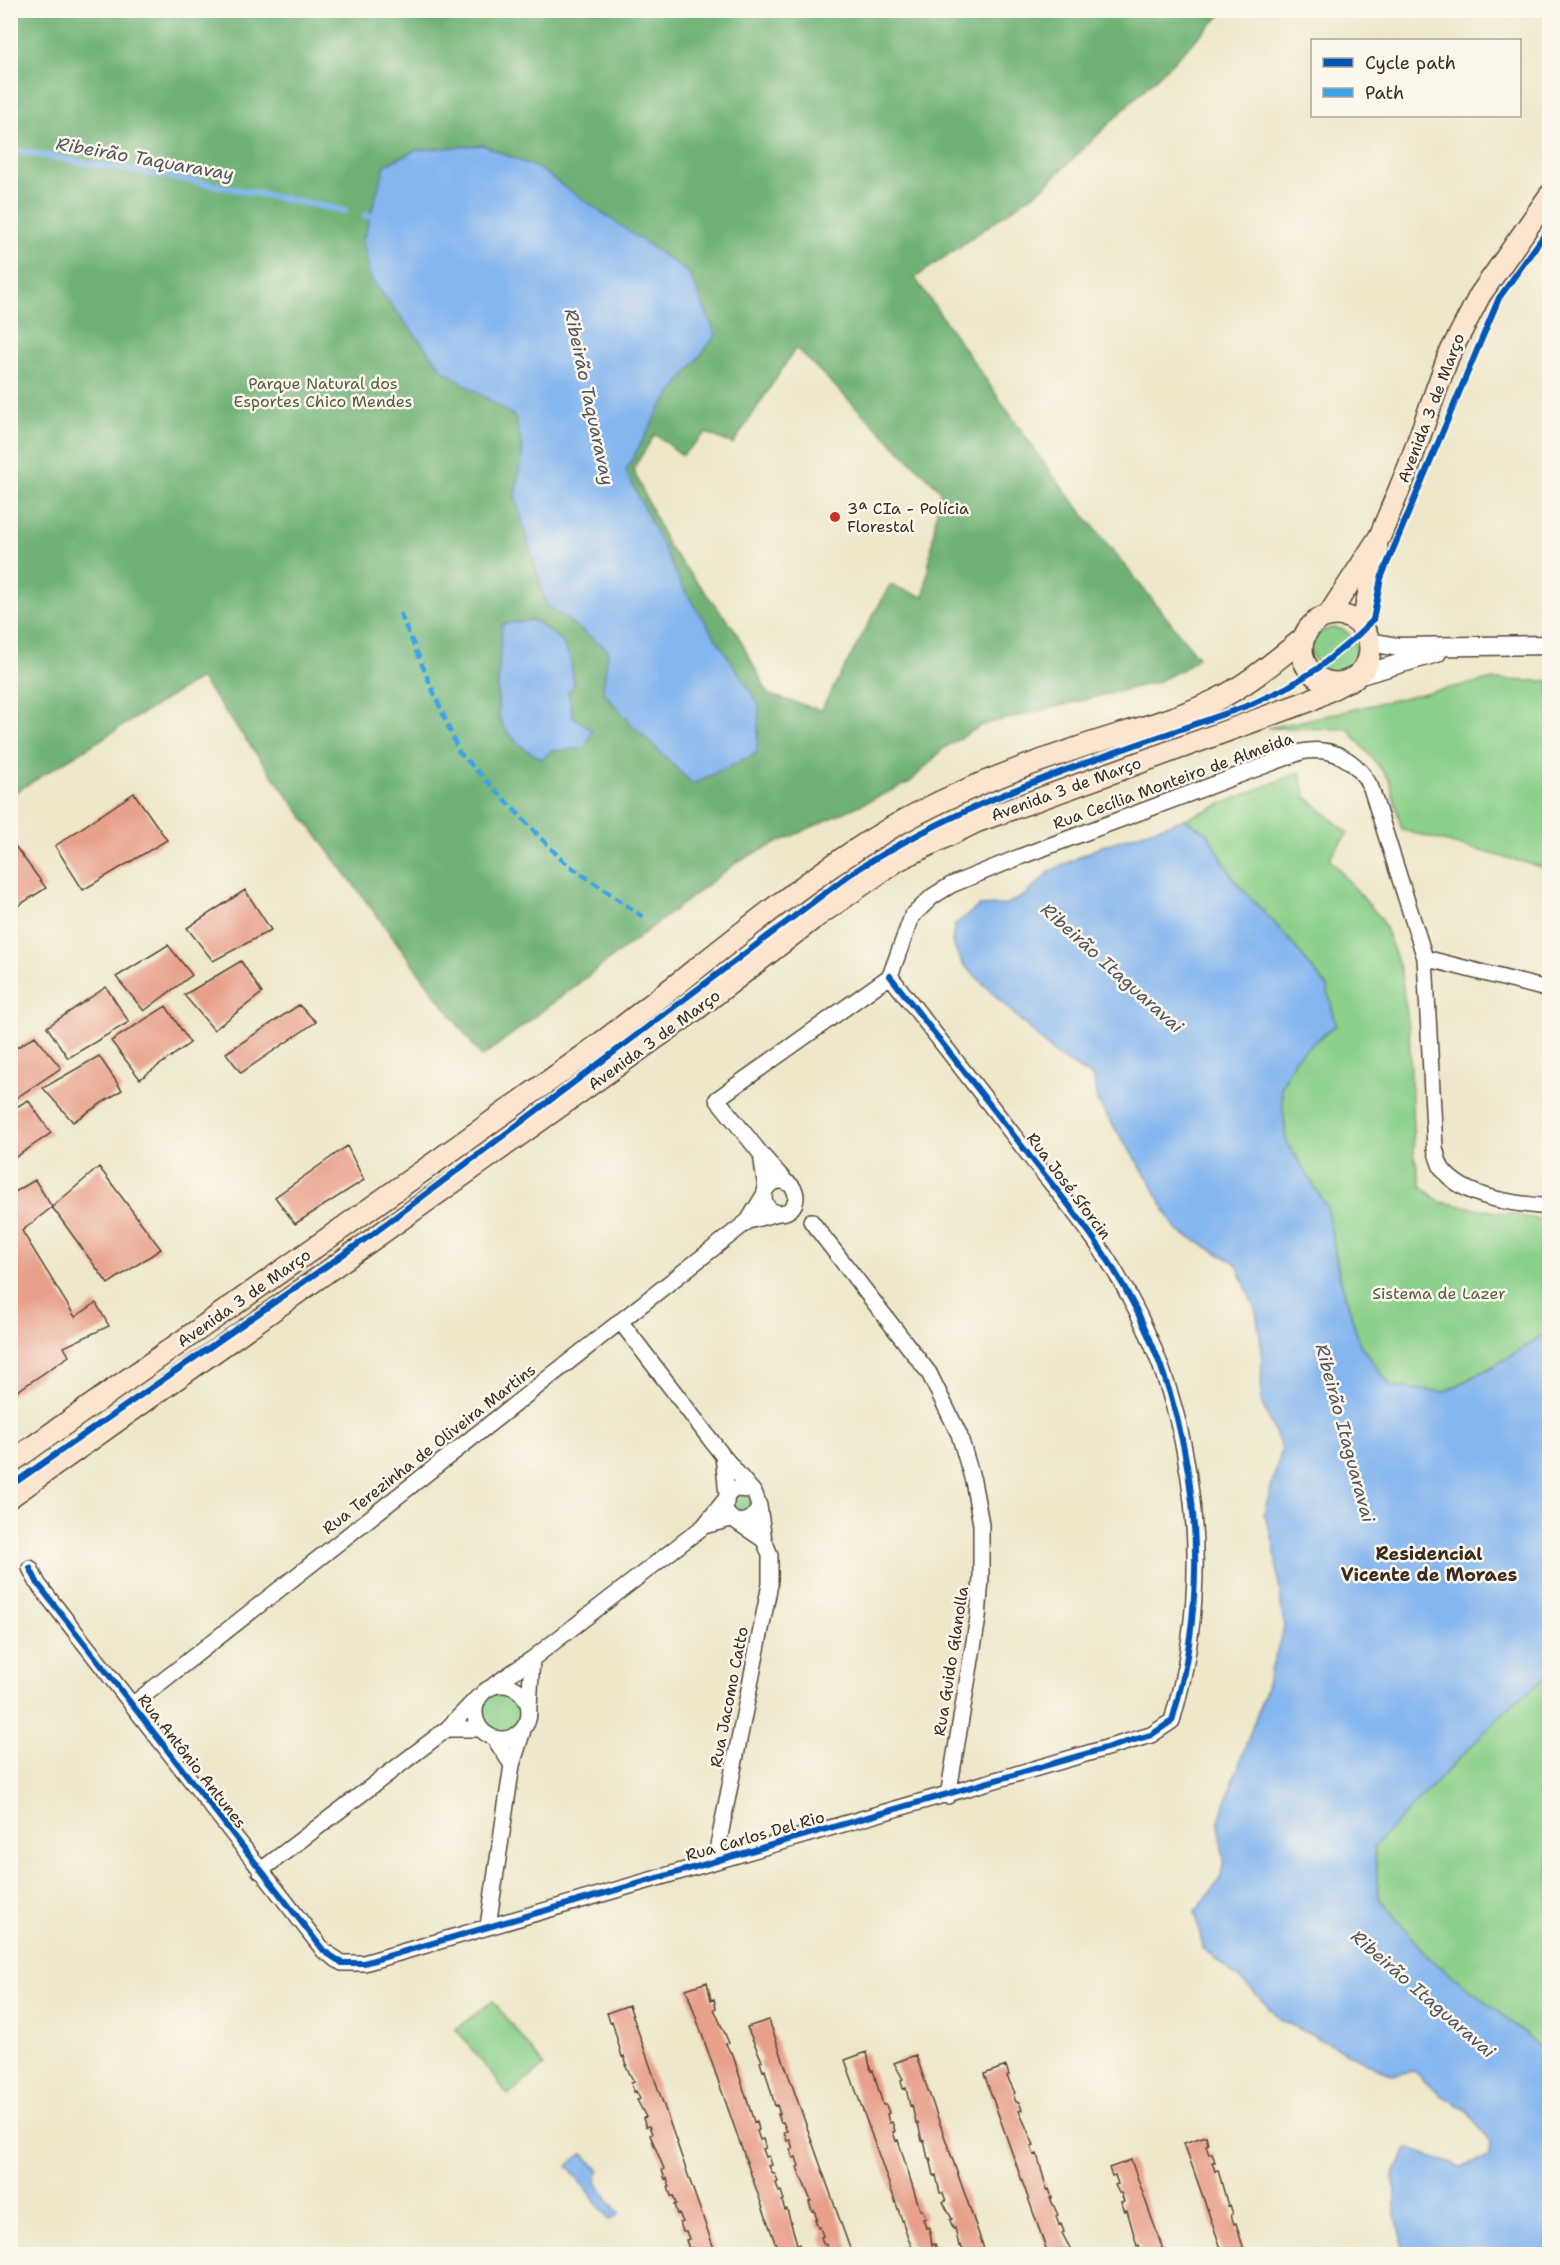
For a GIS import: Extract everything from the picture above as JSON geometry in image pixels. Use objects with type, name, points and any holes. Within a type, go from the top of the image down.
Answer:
[{"type":"main road","name":"Avenida 3 de Março","points":[[1328,616],[1380,536],[1410,466],[1448,357],[1480,295],[1550,195]]},
{"type":"main road","name":"Avenida 3 de Março","points":[[1366,635],[1380,536]]},
{"type":"main road","points":[[1328,616],[1347,617],[1366,635],[1368,661],[1353,678],[1331,682],[1312,672],[1303,656],[1304,638],[1314,624],[1328,616]]},
{"type":"main road","name":"Avenida 3 de Março","points":[[10,1463],[588,1052],[795,893],[870,840],[913,815],[977,786],[1069,750],[1190,712],[1218,699],[1244,685],[1304,638]]},
{"type":"main road","name":"Avenida 3 de Março","points":[[10,1497],[694,1011],[813,919],[898,860],[976,822],[1309,701],[1353,678]]},
{"type":"street","points":[[1366,635],[1398,647],[1550,645]]},
{"type":"street","points":[[1353,678],[1430,654],[1474,645]]},
{"type":"street","name":"Rua Cecília Monteiro de Almeida","points":[[890,976],[912,916],[933,896],[951,885],[1022,856],[1312,750],[1341,755],[1355,764],[1366,778],[1425,958],[1435,1148],[1442,1169],[1456,1182],[1482,1194],[1550,1208]]},
{"type":"street","points":[[1425,958],[1550,990]]},
{"type":"street","points":[[780,1213],[794,1205],[796,1195],[791,1185],[761,1154],[717,1100],[890,976]]},
{"type":"street","name":"Rua José Sforcin","points":[[890,976],[1099,1245],[1142,1323],[1163,1372],[1177,1414],[1186,1459],[1194,1516],[1197,1571],[1193,1627],[1182,1688],[1172,1721]]},
{"type":"street","points":[[761,1154],[766,1204],[780,1213],[811,1221]]},
{"type":"street","points":[[765,1192],[775,1182],[786,1182]]},
{"type":"street","name":"Rua Terezinha de Oliveira Martins","points":[[132,1705],[748,1221],[765,1192]]},
{"type":"street","name":"Rua Guido Glanolla","points":[[796,1195],[811,1221],[929,1373],[959,1434],[973,1480],[981,1524],[978,1618],[948,1796]]},
{"type":"street","name":"Rua Terezinha de Oliveira Martins","points":[[748,1221],[780,1213]]},
{"type":"street","points":[[620,1321],[723,1456],[755,1494],[759,1506],[754,1517],[743,1522],[734,1520],[704,1526]]},
{"type":"street","points":[[723,1456],[725,1510],[734,1520],[764,1540]]},
{"type":"street","points":[[260,1871],[447,1729],[486,1691],[532,1659],[704,1526],[735,1489],[751,1490]]},
{"type":"street","name":"Rua Jacomo Catto","points":[[715,1861],[770,1584],[770,1555],[764,1540],[759,1506]]},
{"type":"street","name":"Rua Antônio Antunes","points":[[30,1568],[38,1584],[260,1871],[324,1951],[342,1963]]},
{"type":"street","points":[[488,1926],[512,1765],[529,1709],[532,1659]]},
{"type":"street","points":[[512,1765],[494,1738],[481,1729],[477,1723],[475,1709],[486,1691],[507,1685],[522,1693],[529,1709]]},
{"type":"street","name":"Rua Carlos Del Rio","points":[[342,1963],[364,1963],[948,1796],[1151,1735],[1172,1721]]},
{"type":"street","points":[[494,1738],[512,1737],[525,1726]]},
{"type":"street","points":[[447,1729],[481,1729]]},
{"type":"green space","name":"Parque Natural dos Esportes Chico Mendes","points":[[11,11],[1225,11],[1045,186],[915,278],[1053,476],[1198,657],[1187,667],[1157,682],[982,725],[944,748],[910,782],[740,860],[482,1057],[200,678],[11,795]],"holes":[[[796,348],[940,490],[924,597],[890,585],[821,710],[769,695],[735,630],[668,546],[633,469],[655,434],[682,455],[706,433],[733,444]]]},
{"type":"green space","points":[[1334,628],[1343,629],[1350,634],[1355,641],[1355,659],[1350,666],[1343,671],[1334,672],[1325,671],[1318,666],[1313,659],[1312,650],[1313,641],[1318,634],[1325,629]]},
{"type":"green space","points":[[1491,680],[1549,681],[1549,869],[1402,830],[1389,779],[1348,729],[1268,728],[1435,691]]},
{"type":"green space","name":"Sistema de Lazer","points":[[1300,772],[1305,796],[1348,833],[1329,858],[1382,920],[1400,968],[1409,1029],[1414,1155],[1422,1187],[1440,1202],[1549,1221],[1549,1331],[1503,1361],[1445,1392],[1392,1387],[1360,1345],[1339,1274],[1327,1207],[1286,1141],[1281,1088],[1295,1058],[1336,1025],[1327,987],[1287,937],[1235,881],[1208,834],[1185,819]]},
{"type":"green space","points":[[750,1495],[752,1514],[732,1515],[732,1496]]},
{"type":"green space","points":[[1549,1675],[1549,2060],[1497,2010],[1428,1957],[1379,1898],[1374,1845],[1509,1707]]},
{"type":"green space","points":[[502,1690],[517,1697],[524,1712],[517,1727],[502,1734],[487,1727],[480,1712],[487,1697]]},
{"type":"green space","points":[[493,2001],[544,2066],[508,2095],[456,2029]]},
{"type":"water","points":[[483,145],[539,169],[689,273],[716,335],[661,407],[626,471],[683,588],[759,704],[757,753],[693,784],[631,724],[603,691],[608,650],[546,604],[515,496],[523,449],[515,417],[443,370],[370,278],[363,240],[385,165],[416,150]]},
{"type":"water","points":[[533,620],[561,640],[571,660],[574,687],[568,691],[573,716],[592,730],[585,748],[551,751],[542,759],[525,748],[504,728],[498,703],[502,624]]},
{"type":"water","name":"Ribeirão Itaguaravai","points":[[1185,819],[1208,834],[1235,881],[1287,937],[1327,987],[1336,1025],[1295,1058],[1281,1088],[1286,1141],[1327,1207],[1339,1274],[1360,1345],[1392,1387],[1445,1392],[1503,1361],[1549,1331],[1549,1675],[1509,1707],[1374,1846],[1379,1898],[1428,1957],[1497,2010],[1542,2049],[1549,2059],[1549,2254],[1404,2254],[1395,2209],[1393,2176],[1408,2148],[1460,2167],[1489,2157],[1491,2142],[1466,2110],[1443,2096],[1414,2071],[1391,2075],[1279,2019],[1252,1990],[1203,1948],[1195,1912],[1220,1880],[1224,1860],[1218,1824],[1264,1694],[1284,1627],[1274,1544],[1264,1513],[1282,1449],[1261,1401],[1262,1349],[1256,1312],[1236,1263],[1176,1230],[1148,1178],[1097,1101],[1094,1078],[1057,1056],[962,963],[952,942],[955,925],[979,906],[1005,905],[1024,896],[1051,871],[1102,846]]},
{"type":"water","points":[[582,2153],[599,2170],[596,2182],[619,2214],[610,2220],[568,2166]]},
{"type":"building","points":[[134,793],[167,840],[83,890],[55,846]]},
{"type":"building","points":[[12,842],[46,888],[10,911],[10,843]]},
{"type":"building","points":[[245,890],[271,930],[213,961],[187,928]]},
{"type":"building","points":[[168,945],[192,975],[144,1011],[116,977]]},
{"type":"building","points":[[241,961],[262,993],[214,1030],[184,995]]},
{"type":"building","points":[[106,987],[129,1022],[68,1058],[47,1027]]},
{"type":"building","points":[[299,1005],[316,1022],[241,1073],[226,1053]]},
{"type":"building","points":[[166,1006],[190,1043],[140,1079],[111,1041]]},
{"type":"building","points":[[35,1036],[61,1068],[10,1102],[10,1052]]},
{"type":"building","points":[[99,1056],[122,1090],[73,1122],[43,1088]]},
{"type":"building","points":[[28,1100],[51,1133],[10,1161],[10,1111]]},
{"type":"building","points":[[347,1146],[364,1180],[295,1224],[275,1197]]},
{"type":"building","points":[[99,1167],[161,1249],[108,1284],[52,1207]]},
{"type":"building","points":[[35,1180],[52,1207],[22,1231],[75,1317],[96,1303],[109,1326],[64,1347],[69,1356],[10,1396],[10,1195]]},
{"type":"building","points":[[707,1982],[711,2000],[714,1999],[716,2008],[714,2009],[729,2043],[726,2044],[732,2052],[754,2122],[757,2121],[760,2140],[763,2139],[766,2148],[763,2149],[766,2157],[769,2156],[772,2165],[769,2166],[778,2182],[776,2183],[779,2192],[781,2191],[784,2200],[782,2201],[785,2210],[787,2209],[797,2244],[799,2244],[800,2254],[779,2254],[686,1989]]},
{"type":"building","points":[[629,2005],[716,2254],[694,2254],[692,2248],[689,2249],[686,2240],[689,2239],[680,2223],[683,2222],[679,2213],[677,2214],[674,2205],[676,2204],[671,2196],[667,2178],[665,2179],[662,2170],[664,2169],[650,2135],[652,2134],[649,2126],[646,2127],[643,2118],[646,2117],[637,2100],[640,2099],[636,2091],[634,2092],[631,2083],[634,2082],[625,2065],[627,2065],[624,2056],[622,2057],[612,2021],[610,2022],[607,2013]]},
{"type":"building","points":[[769,2020],[852,2254],[830,2254],[821,2237],[823,2236],[820,2227],[818,2228],[814,2210],[812,2211],[809,2202],[811,2201],[797,2167],[799,2166],[796,2157],[793,2158],[790,2140],[787,2141],[784,2132],[787,2131],[783,2122],[781,2123],[765,2070],[763,2071],[760,2062],[762,2061],[747,2027]]},
{"type":"building","points":[[867,2052],[871,2071],[873,2070],[883,2105],[886,2105],[889,2113],[887,2114],[889,2123],[892,2122],[895,2131],[893,2132],[896,2141],[898,2140],[920,2210],[926,2218],[923,2219],[926,2228],[929,2227],[932,2245],[935,2244],[938,2253],[936,2254],[914,2254],[845,2060]]},
{"type":"building","points":[[916,2055],[986,2254],[964,2254],[961,2245],[959,2246],[955,2228],[953,2229],[950,2220],[952,2219],[943,2202],[946,2201],[943,2193],[940,2193],[906,2088],[903,2089],[901,2080],[903,2079],[894,2063]]},
{"type":"building","points":[[1006,2066],[1009,2075],[1007,2076],[1015,2093],[1013,2094],[1022,2110],[1019,2111],[1034,2145],[1031,2146],[1034,2155],[1037,2154],[1047,2190],[1049,2189],[1052,2198],[1050,2198],[1058,2215],[1056,2216],[1059,2225],[1061,2224],[1064,2232],[1062,2233],[1071,2250],[1069,2254],[1048,2254],[984,2074]]},
{"type":"building","points":[[1206,2136],[1208,2144],[1206,2145],[1209,2154],[1212,2153],[1215,2162],[1212,2162],[1215,2171],[1218,2170],[1245,2254],[1223,2254],[1184,2143]]},
{"type":"building","points":[[1131,2160],[1164,2254],[1142,2254],[1139,2245],[1137,2246],[1127,2210],[1125,2211],[1121,2202],[1124,2201],[1121,2193],[1115,2185],[1118,2184],[1115,2175],[1112,2176],[1109,2168]]},
{"type":"waterway","name":"Ribeirão Taquaravay","points":[[10,150],[204,183],[345,211]]},
{"type":"waterway","name":"Ribeirão Taquaravay","points":[[365,215],[376,217]]},
{"type":"marked path","points":[[400,613],[459,752],[563,861],[643,917]]},
{"type":"cycle path","points":[[10,1486],[374,1233],[849,875],[896,846],[994,798],[1252,704],[1286,688],[1317,669],[1373,620],[1381,578],[1499,298],[1550,227]]},
{"type":"cycle path","points":[[30,1568],[38,1584],[324,1951],[342,1963],[364,1963],[1151,1735],[1172,1721],[1186,1660],[1194,1598],[1195,1537],[1189,1475],[1176,1415],[1157,1356],[1131,1299],[1098,1245],[890,976]]},
{"type":"place","name":"3ª CIa - Polícia Florestal","points":[[835,517]]},
{"type":"district","name":"Residencial Vicente de Moraes","points":[[1429,1564]]}]
